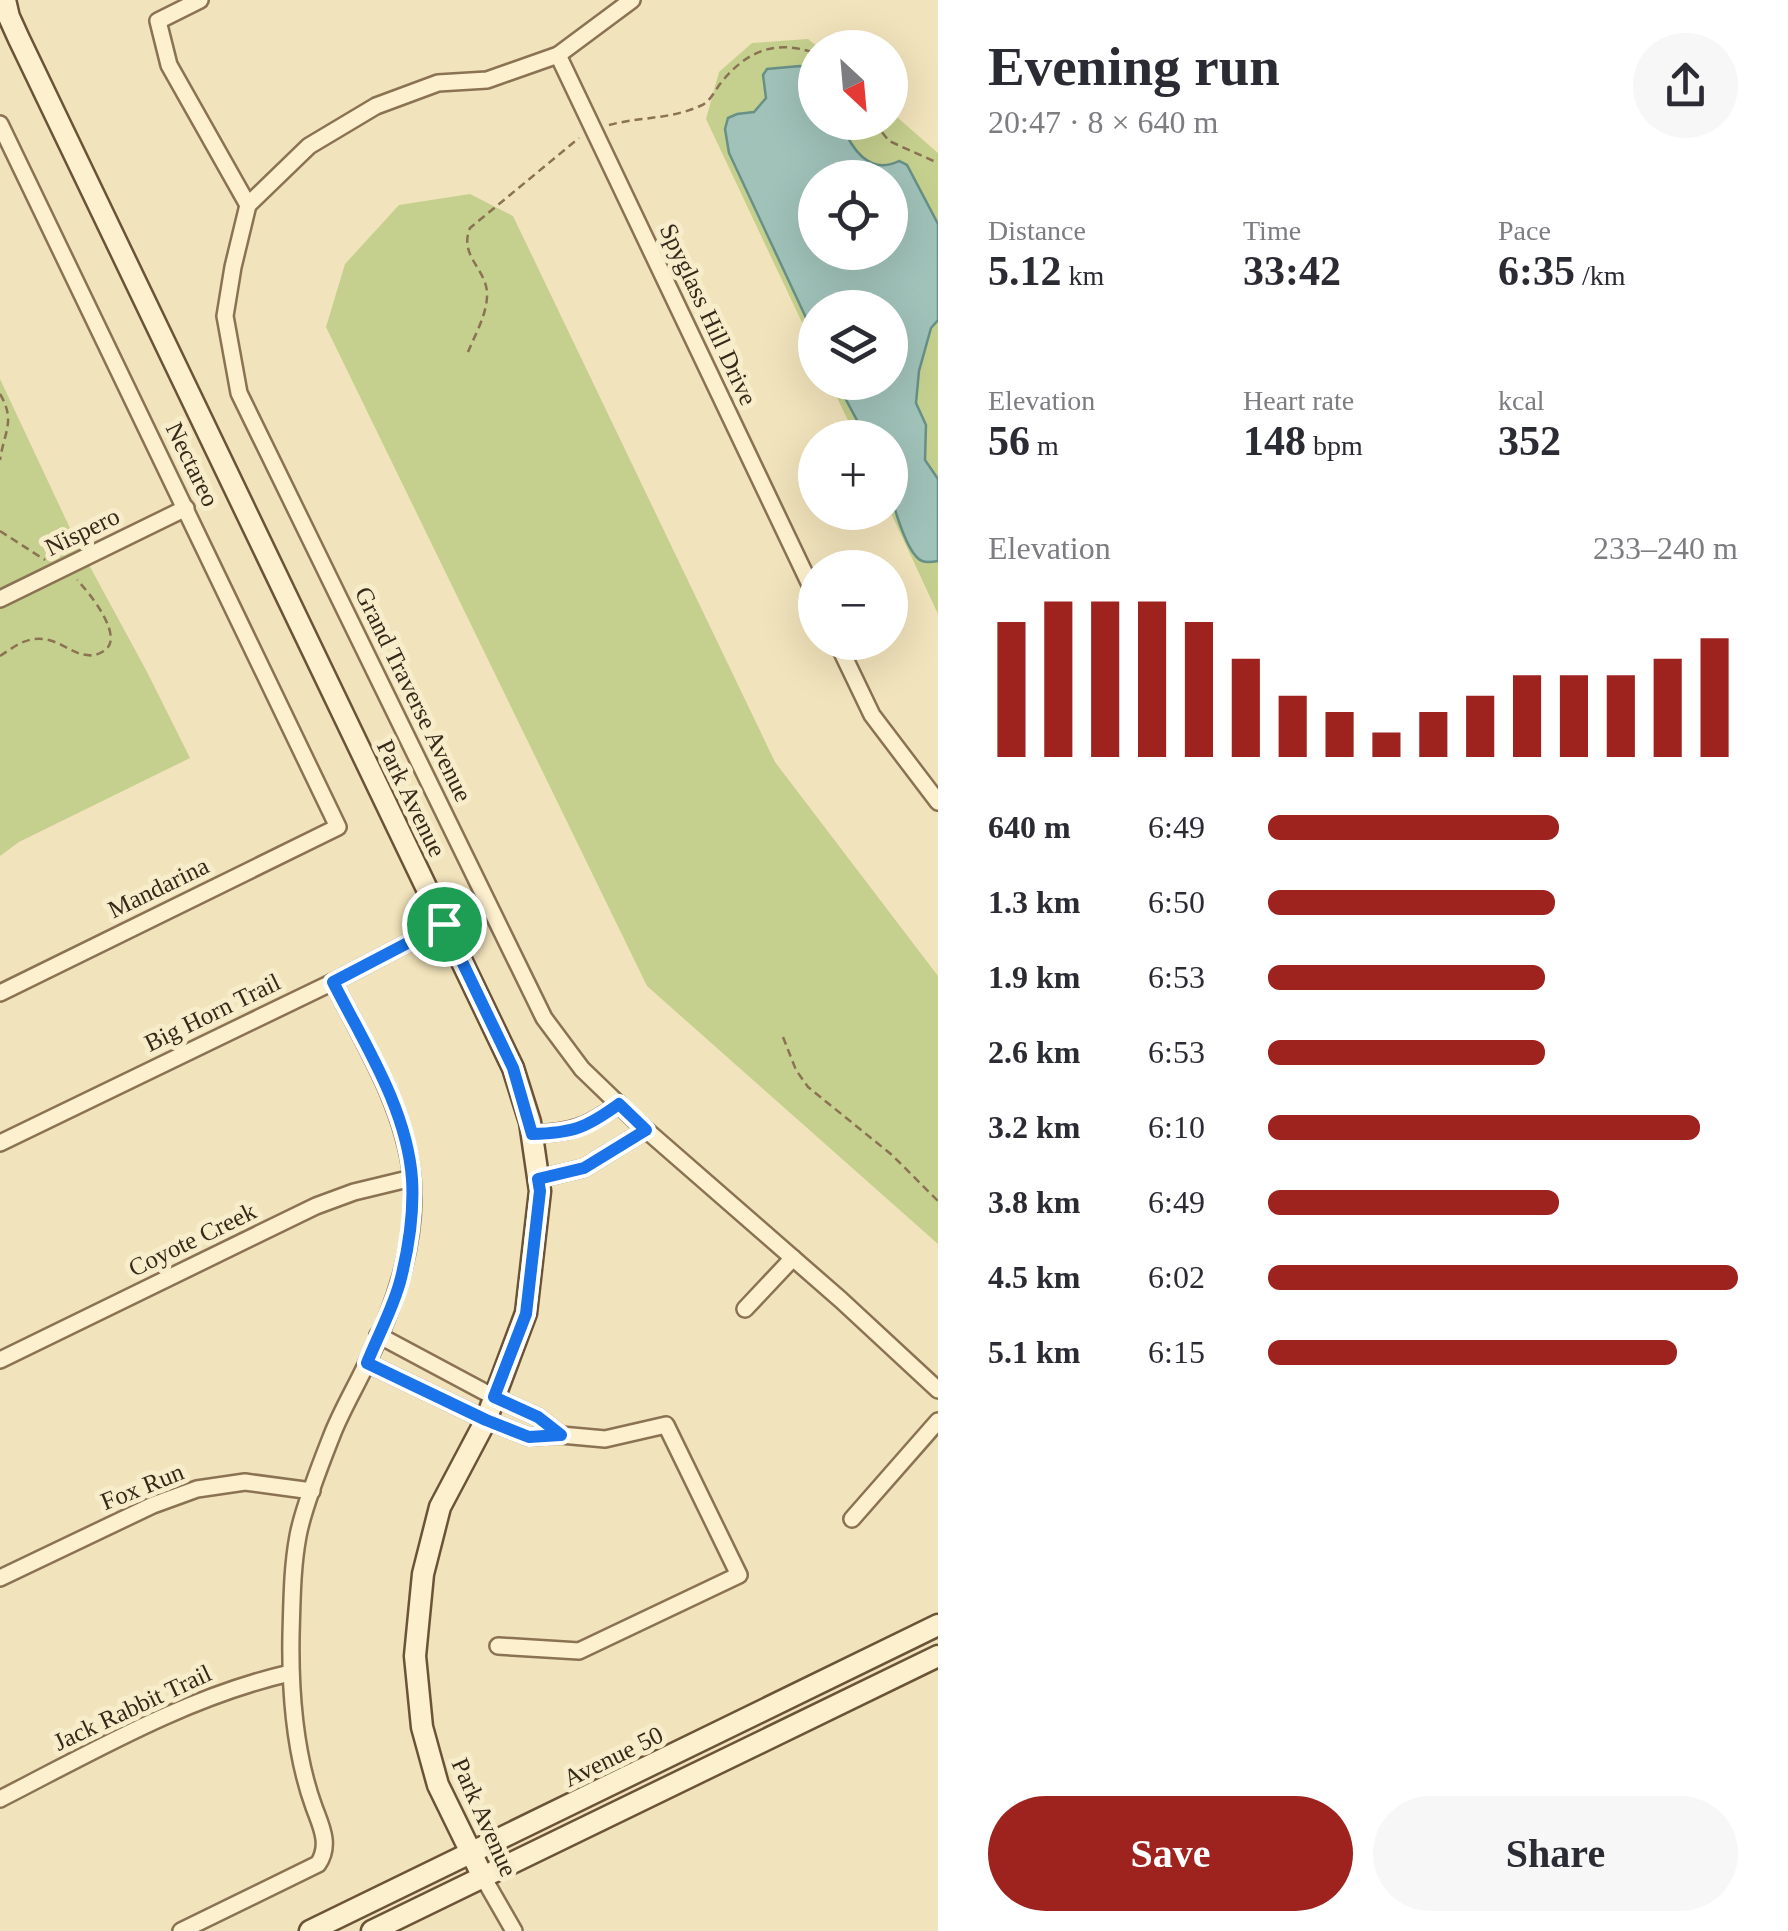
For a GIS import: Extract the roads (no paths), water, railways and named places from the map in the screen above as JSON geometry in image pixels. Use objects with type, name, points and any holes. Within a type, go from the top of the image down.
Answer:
[{"type":"street","name":"Park Avenue","points":[[5,0],[19,39],[513,1068],[532,1134],[540,1191],[526,1314],[486,1420],[440,1508],[423,1574],[416,1656],[422,1727],[438,1786],[514,1931]]},
{"type":"street","points":[[200,0],[158,21],[169,65],[248,205],[309,146],[376,106],[438,83],[487,80],[558,55],[632,0]]},
{"type":"street","name":"Spyglass Hill Drive","points":[[558,55],[798,560]]},
{"type":"street","name":"Nectareo","points":[[0,124],[338,827]]},
{"type":"street","name":"Grand Traverse Avenue","points":[[248,205],[225,316],[239,393],[544,1018],[582,1068],[646,1130],[842,1300],[938,1390]]},
{"type":"street","name":"Nispero","points":[[0,599],[186,508]]},
{"type":"street","points":[[846,660],[872,715],[938,802]]},
{"type":"street","name":"Mandarina","points":[[0,993],[338,827]]},
{"type":"street","name":"Big Horn Trail","points":[[0,1142],[333,982],[444,924]]},
{"type":"street","points":[[181,1931],[318,1864],[326,1844],[303,1770],[290,1673],[298,1533],[333,1432],[401,1280],[412,1224],[412,1178],[396,1113],[333,982]]},
{"type":"street","points":[[532,1134],[564,1133],[596,1120],[619,1104]]},
{"type":"street","points":[[538,1179],[584,1168],[646,1130]]},
{"type":"street","name":"Coyote Creek","points":[[0,1360],[316,1206],[412,1178]]},
{"type":"street","points":[[745,1309],[793,1258]]},
{"type":"street","points":[[378,1335],[538,1417],[561,1435]]},
{"type":"street","points":[[367,1363],[529,1437],[604,1439],[666,1425],[740,1575],[579,1651],[498,1646]]},
{"type":"street","points":[[852,1519],[938,1421]]},
{"type":"street","name":"Fox Run","points":[[0,1578],[153,1504],[197,1490],[245,1482],[312,1491]]},
{"type":"street","name":"Avenue 50","points":[[310,1931],[938,1625]]},
{"type":"street","name":"Avenue 50","points":[[372,1931],[938,1656]]},
{"type":"street","name":"Jack Rabbit Trail","points":[[0,1798],[177,1710],[219,1692],[290,1673]]},
{"type":"water","points":[[798,66],[798,140],[849,140],[867,160],[798,160],[798,270],[908,270],[908,167],[938,224],[938,320],[931,328],[919,371],[916,403],[926,425],[925,460],[938,479],[938,561],[924,562],[916,557],[902,530],[908,530],[908,420],[857,420],[846,400],[908,400],[908,290],[798,290],[798,301],[729,153],[725,129],[728,118],[754,112],[766,98],[763,75],[767,69]]}]
